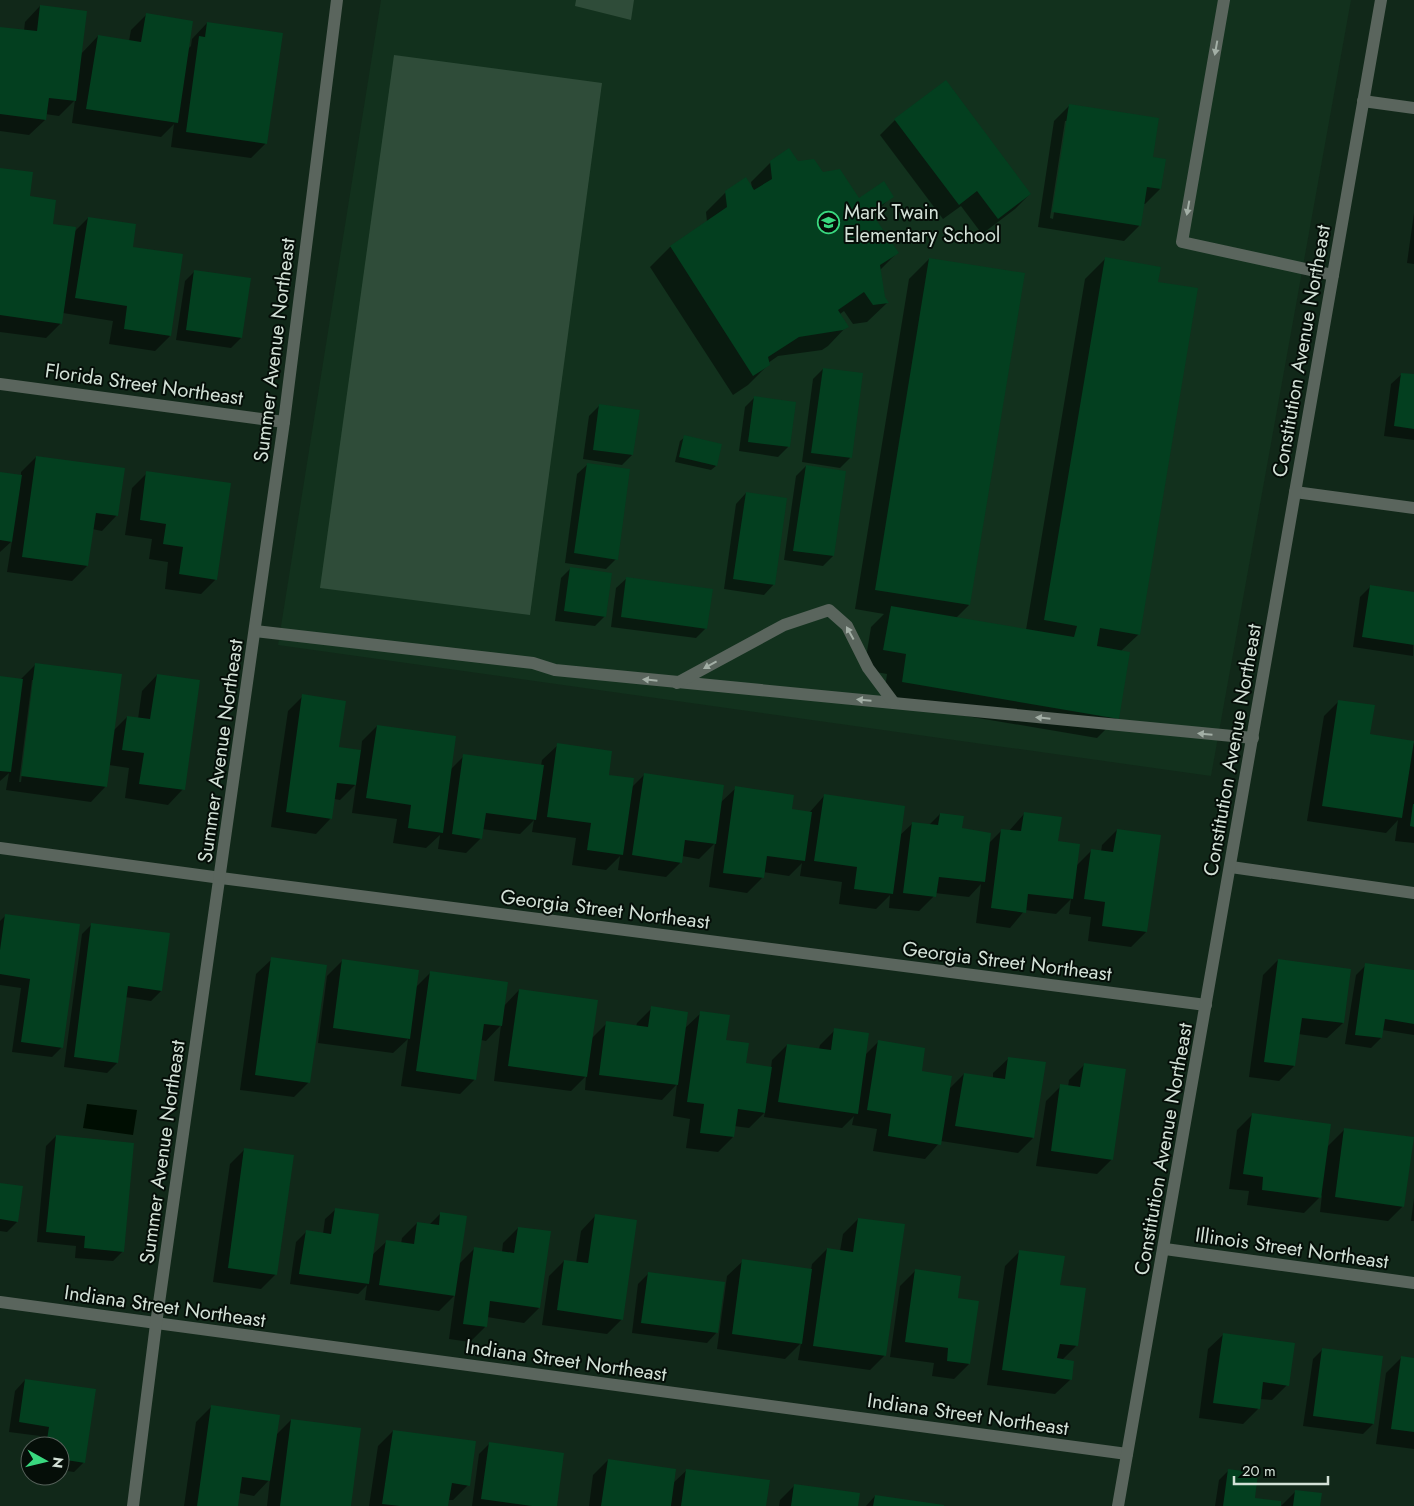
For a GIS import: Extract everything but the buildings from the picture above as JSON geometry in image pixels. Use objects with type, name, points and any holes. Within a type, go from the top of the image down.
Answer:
[{"type":"street","name":"Summer Avenue Northeast","points":[[133,1506],[156,1324],[221,878],[284,422],[336,0]]},
{"type":"street","points":[[1224,0],[1182,242],[1333,275]]},
{"type":"street","name":"Constitution Avenue Northeast","points":[[1118,1506],[1165,1249],[1382,0]]},
{"type":"street","points":[[1363,101],[1414,108]]},
{"type":"street","name":"Florida Street Northeast","points":[[0,384],[284,422]]},
{"type":"street","points":[[1295,492],[1414,508]]},
{"type":"street","points":[[677,682],[784,625],[829,610],[847,626],[868,668],[894,703]]},
{"type":"street","points":[[255,631],[533,663],[555,670],[1253,738]]},
{"type":"street","name":"Georgia Street Northeast","points":[[0,848],[1206,1005]]},
{"type":"street","points":[[1231,867],[1414,893]]},
{"type":"street","name":"Illinois Street Northeast","points":[[1165,1249],[1414,1283]]},
{"type":"street","name":"Indiana Street Northeast","points":[[0,1302],[1127,1454]]},
{"type":"shaded area","name":"Mark Twain Elementary School","points":[[381,0],[1351,0],[1211,776],[278,645]]},
{"type":"shaded area","points":[[576,0],[634,0],[631,20],[575,6]]},
{"type":"shaded area","points":[[394,55],[602,83],[530,615],[320,588]]},
{"type":"shaded area","points":[[87,1104],[137,1110],[133,1135],[83,1128]]},
{"type":"place","name":"Mark Twain Elementary School","points":[[828,223]]}]
